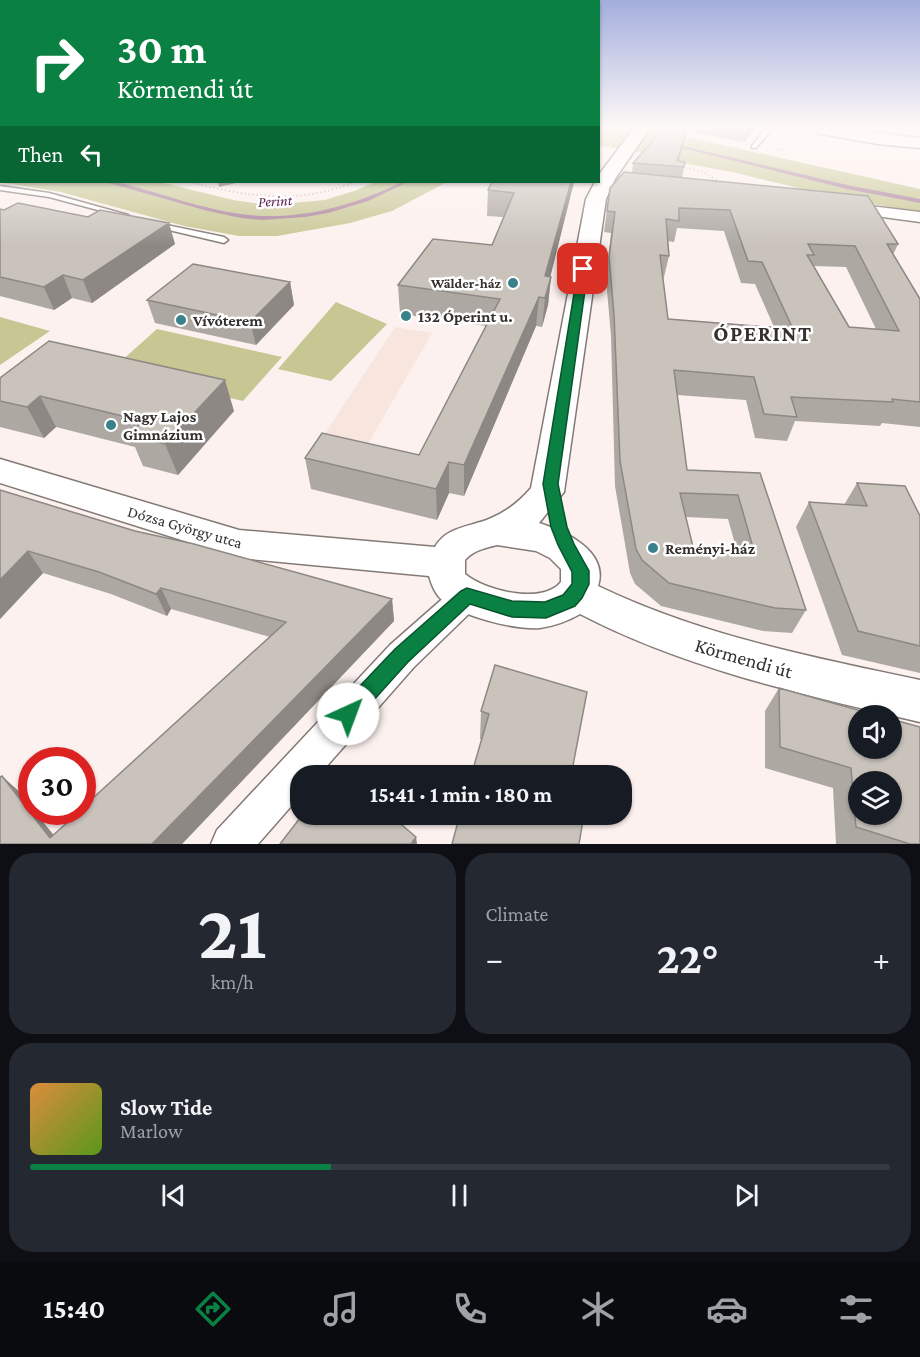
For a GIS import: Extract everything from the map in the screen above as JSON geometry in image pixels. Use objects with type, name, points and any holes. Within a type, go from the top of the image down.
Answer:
[{"type":"street","points":[[497,531],[531,512],[545,495],[550,484],[583,269],[596,200],[612,185],[618,167]]},
{"type":"street","points":[[830,206],[920,217]]},
{"type":"street","name":"Dózsa György utca","points":[[0,471],[239,544],[446,563]]},
{"type":"street","points":[[446,563],[448,580],[467,596],[512,609],[546,610],[569,601],[574,574],[557,518],[550,484]]},
{"type":"street","name":"Körmendi út","points":[[446,563],[448,553],[455,546],[476,536],[497,531],[540,538],[574,574],[625,619],[715,651],[788,671],[920,701]]},
{"type":"street","points":[[231,844],[402,656],[467,596]]},
{"type":"lane","points":[[0,188],[50,195],[129,217]]},
{"type":"lane","points":[[141,220],[197,236],[224,240]]},
{"type":"path","points":[[683,167],[711,176],[716,180],[716,187]]},
{"type":"path","points":[[194,183],[239,195],[279,199],[323,193],[352,183]]},
{"type":"shaded area","points":[[395,327],[432,333],[361,456],[317,446]]},
{"type":"green space","points":[[707,167],[823,167],[920,189],[920,212],[844,199]]},
{"type":"green space","points":[[6,183],[164,183],[233,200],[268,205],[325,200],[373,183],[445,183],[392,211],[350,223],[277,236],[239,236],[184,226],[61,192]]},
{"type":"green space","points":[[336,302],[387,324],[331,381],[278,369]]},
{"type":"green space","points":[[0,317],[50,331],[0,365]]},
{"type":"green space","points":[[157,329],[282,357],[243,401],[111,370]]},
{"type":"building","points":[[624,172],[868,196],[898,244],[887,244],[920,299],[920,402],[892,399],[893,402],[791,397],[797,417],[764,414],[754,377],[674,370],[687,470],[760,473],[806,610],[775,608],[669,583],[642,560],[636,549],[620,461],[614,314],[609,257],[615,212],[607,211],[610,188]],"holes":[[[679,208],[730,210],[748,261],[762,262],[793,329],[668,319],[660,255],[669,256],[666,219],[679,221]],[[808,244],[855,246],[899,331],[849,327],[807,255],[814,255]],[[680,493],[738,495],[754,551],[694,551]]]},
{"type":"building","points":[[492,183],[571,183],[545,276],[551,277],[545,298],[539,297],[464,465],[449,462],[436,489],[305,458],[322,433],[419,455],[500,299],[398,285],[433,239],[492,245],[514,193],[488,190]]},
{"type":"building","points":[[18,203],[88,217],[100,210],[169,223],[83,280],[63,275],[44,287],[0,277],[0,209],[4,210]]},
{"type":"building","points":[[193,264],[290,282],[250,322],[147,300]]},
{"type":"building","points":[[49,341],[225,380],[165,444],[129,435],[143,421],[40,396],[27,407],[0,401],[0,378]]},
{"type":"building","points":[[857,483],[905,486],[920,516],[920,646],[858,631],[809,502],[867,506]]},
{"type":"building","points":[[0,490],[135,531],[194,544],[392,599],[152,844],[0,844],[0,777],[2,776],[18,797],[18,825],[40,825],[50,838],[64,825],[96,825],[96,795],[286,622],[161,588],[156,594],[99,572],[28,551],[0,580]]},
{"type":"building","points":[[495,665],[587,692],[573,765],[474,765],[489,714],[481,711]]},
{"type":"building","points":[[779,688],[848,707],[848,759],[902,759],[902,722],[920,727],[920,844],[910,844],[856,827],[856,825],[902,825],[902,771],[851,771],[851,768],[780,747]]},
{"type":"building","points":[[295,825],[402,825],[416,837],[411,844],[280,844]]},
{"type":"building","points":[[457,825],[582,825],[579,844],[452,844]]},
{"type":"waterway","name":"Perint","points":[[767,167],[847,187],[920,201]]},
{"type":"waterway","name":"Perint","points":[[112,183],[224,213],[262,218],[284,218],[326,212],[366,199],[403,183]]},
{"type":"place","name":"Wälder-ház","points":[[513,283]]},
{"type":"place","name":"132 Óperint u.","points":[[406,316]]},
{"type":"place","name":"Vívóterem","points":[[181,320]]},
{"type":"place","name":"Nagy Lajos Gimnázium","points":[[111,425]]},
{"type":"place","name":"Reményi-ház","points":[[653,548]]},
{"type":"district","name":"ÓPERINT","points":[[763,333]]},
{"type":"route","points":[[348,714],[402,656],[467,596],[512,609],[546,610],[569,601],[576,593],[580,584],[581,571],[559,527],[550,484],[583,269]]}]
